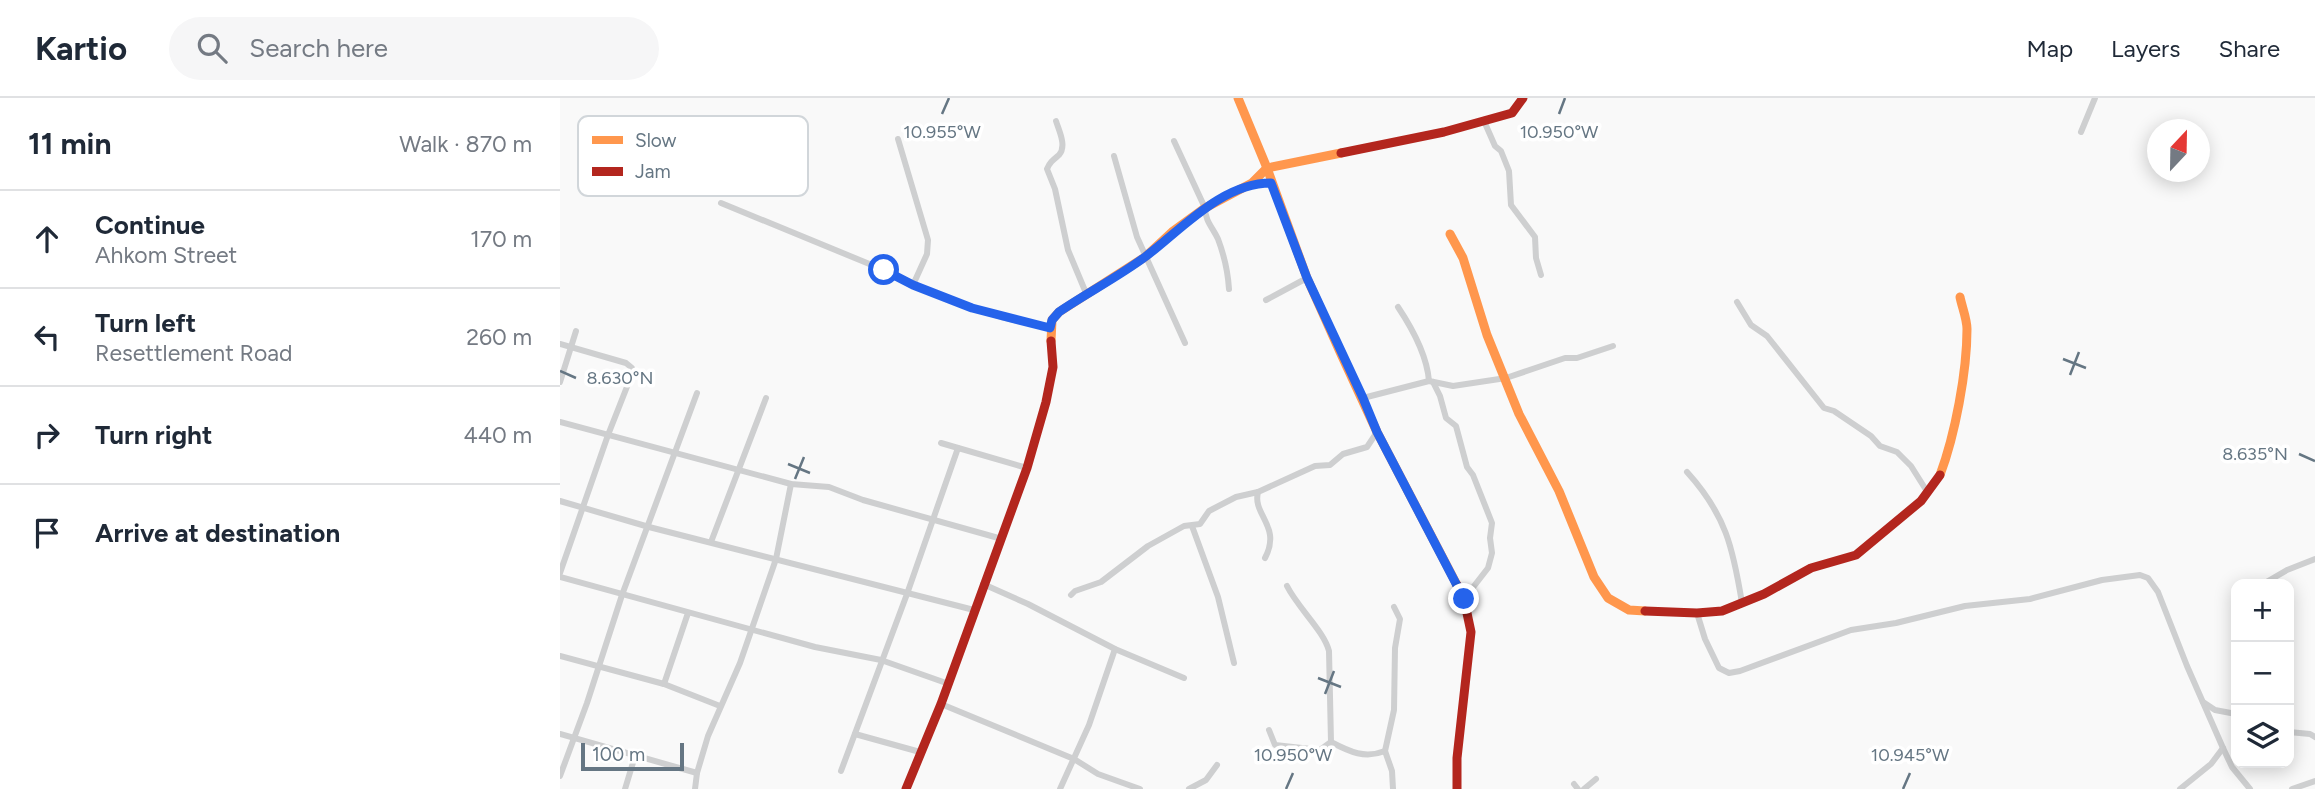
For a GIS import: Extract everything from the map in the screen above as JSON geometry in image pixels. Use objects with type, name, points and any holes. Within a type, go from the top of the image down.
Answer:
[{"type":"street","points":[[1238,98],[1307,278],[1377,432],[1464,599],[1471,632],[1457,758],[1457,789]]},
{"type":"street","points":[[905,789],[942,704],[1027,468],[1053,368],[1050,328],[1052,320],[1059,312],[1145,257],[1172,232],[1205,208],[1252,183],[1267,168],[1444,132],[1512,113],[1523,98]]},
{"type":"street","points":[[2081,132],[2095,98]]},
{"type":"street","points":[[1056,121],[1063,148],[1047,169],[1055,189],[1068,250],[1086,293]]},
{"type":"street","points":[[1484,121],[1495,146],[1502,151],[1509,171],[1511,205],[1535,237],[1536,258],[1541,275]]},
{"type":"street","points":[[898,139],[928,240],[927,254],[913,285]]},
{"type":"street","points":[[1174,141],[1205,208],[1205,217],[1218,239],[1228,272],[1229,289]]},
{"type":"street","points":[[1114,156],[1137,237],[1185,343]]},
{"type":"street","points":[[1252,183],[1271,183]]},
{"type":"street","points":[[721,203],[972,308],[1050,328]]},
{"type":"street","points":[[1450,234],[1463,258],[1487,335],[1519,414],[1559,491],[1584,556],[1608,598],[1629,610],[1697,613],[1721,611],[1811,568],[1856,555],[1897,523],[1928,493],[1940,474],[1946,457],[1965,370],[1967,326],[1959,297]]},
{"type":"street","points":[[1266,300],[1307,278]]},
{"type":"street","points":[[1737,302],[1751,325],[1767,336],[1824,408],[1834,411],[1871,436],[1880,446],[1897,452],[1911,466],[1928,493]]},
{"type":"street","points":[[1398,307],[1408,321],[1431,382],[1440,396],[1446,418],[1456,426],[1467,467],[1473,475],[1492,523],[1492,553],[1488,568],[1464,599]]},
{"type":"street","points":[[560,382],[576,331]]},
{"type":"street","points":[[560,344],[626,363],[632,368],[560,575],[750,630],[881,660],[949,684]]},
{"type":"street","points":[[1363,398],[1431,382],[1452,386],[1506,378],[1565,358],[1577,358],[1613,346]]},
{"type":"street","points":[[560,776],[622,595],[697,393]]},
{"type":"street","points":[[711,542],[766,398]]},
{"type":"street","points":[[560,422],[791,484],[829,486],[863,500],[1002,539]]},
{"type":"street","points":[[1071,595],[1101,582],[1148,546],[1184,526],[1200,524],[1209,510],[1236,497],[1258,492],[1295,473],[1330,464],[1343,454],[1367,447],[1377,432]]},
{"type":"street","points":[[941,443],[1027,468]]},
{"type":"street","points":[[841,771],[958,448]]},
{"type":"street","points":[[1687,472],[1711,501],[1728,538],[1742,603]]},
{"type":"street","points":[[695,789],[697,773],[720,706],[740,663],[776,559],[791,484]]},
{"type":"street","points":[[1258,492],[1256,499],[1267,522],[1271,540],[1265,558]]},
{"type":"street","points":[[560,501],[649,527],[974,610]]},
{"type":"street","points":[[1192,526],[1218,597],[1234,663]]},
{"type":"street","points":[[2272,579],[2315,559]]},
{"type":"street","points":[[1697,613],[1718,668],[1730,673],[1851,630],[1896,623],[1965,606],[2030,599],[2102,580],[2140,575],[2148,578],[2158,592],[2223,748],[2232,767],[2249,789]]},
{"type":"street","points":[[983,584],[1115,649],[1184,678]]},
{"type":"street","points":[[1287,586],[1300,609],[1327,642],[1331,742]]},
{"type":"street","points":[[1393,789],[1392,771],[1385,751],[1394,710],[1395,648],[1399,619],[1394,607]]},
{"type":"street","points":[[664,684],[688,613]]},
{"type":"street","points":[[1060,789],[1092,715],[1115,649]]},
{"type":"street","points":[[560,656],[664,684],[720,706]]},
{"type":"street","points":[[2202,701],[2215,710],[2231,713]]},
{"type":"street","points":[[942,704],[1073,759],[1123,786],[1140,789]]},
{"type":"street","points":[[1269,730],[1272,741],[1280,746],[1320,750],[1331,742]]},
{"type":"street","points":[[2294,732],[2315,737]]},
{"type":"street","points":[[855,733],[920,752]]},
{"type":"street","points":[[560,734],[697,773]]},
{"type":"street","points":[[1331,742],[1353,753],[1373,756],[1385,751]]},
{"type":"street","points":[[2180,789],[2211,764],[2223,748]]},
{"type":"street","points":[[625,789],[635,756]]},
{"type":"street","points":[[1189,789],[1206,780],[1217,765]]},
{"type":"street","points":[[1584,789],[1596,779],[1597,789]]},
{"type":"street","points":[[2292,789],[2315,781]]},
{"type":"traffic: slow","points":[[1238,98],[1307,278],[1340,352],[1377,432],[1457,585]]},
{"type":"traffic: slow","points":[[1051,341],[1052,320],[1059,312],[1145,257],[1172,232],[1205,208],[1252,183],[1267,168],[1341,153]]},
{"type":"traffic: slow","points":[[1450,234],[1463,258],[1487,335],[1519,414],[1559,491],[1594,577],[1608,598],[1629,610],[1645,611]]},
{"type":"traffic: slow","points":[[1940,475],[1955,423],[1965,364],[1967,325],[1960,297]]},
{"type":"traffic: jam","points":[[1341,153],[1444,132],[1512,113],[1523,98]]},
{"type":"traffic: jam","points":[[906,789],[941,704],[1027,468],[1053,367],[1051,341]]},
{"type":"traffic: jam","points":[[1645,611],[1722,611],[1764,594],[1811,568],[1856,555],[1921,501],[1940,475]]},
{"type":"traffic: jam","points":[[1457,585],[1464,599],[1471,632],[1457,758],[1457,789]]},
{"type":"route","points":[[884,270],[913,285],[972,308],[1050,328],[1052,320],[1059,312],[1145,257],[1172,232],[1205,208],[1252,183],[1271,183],[1307,278],[1377,432],[1464,599]]}]
